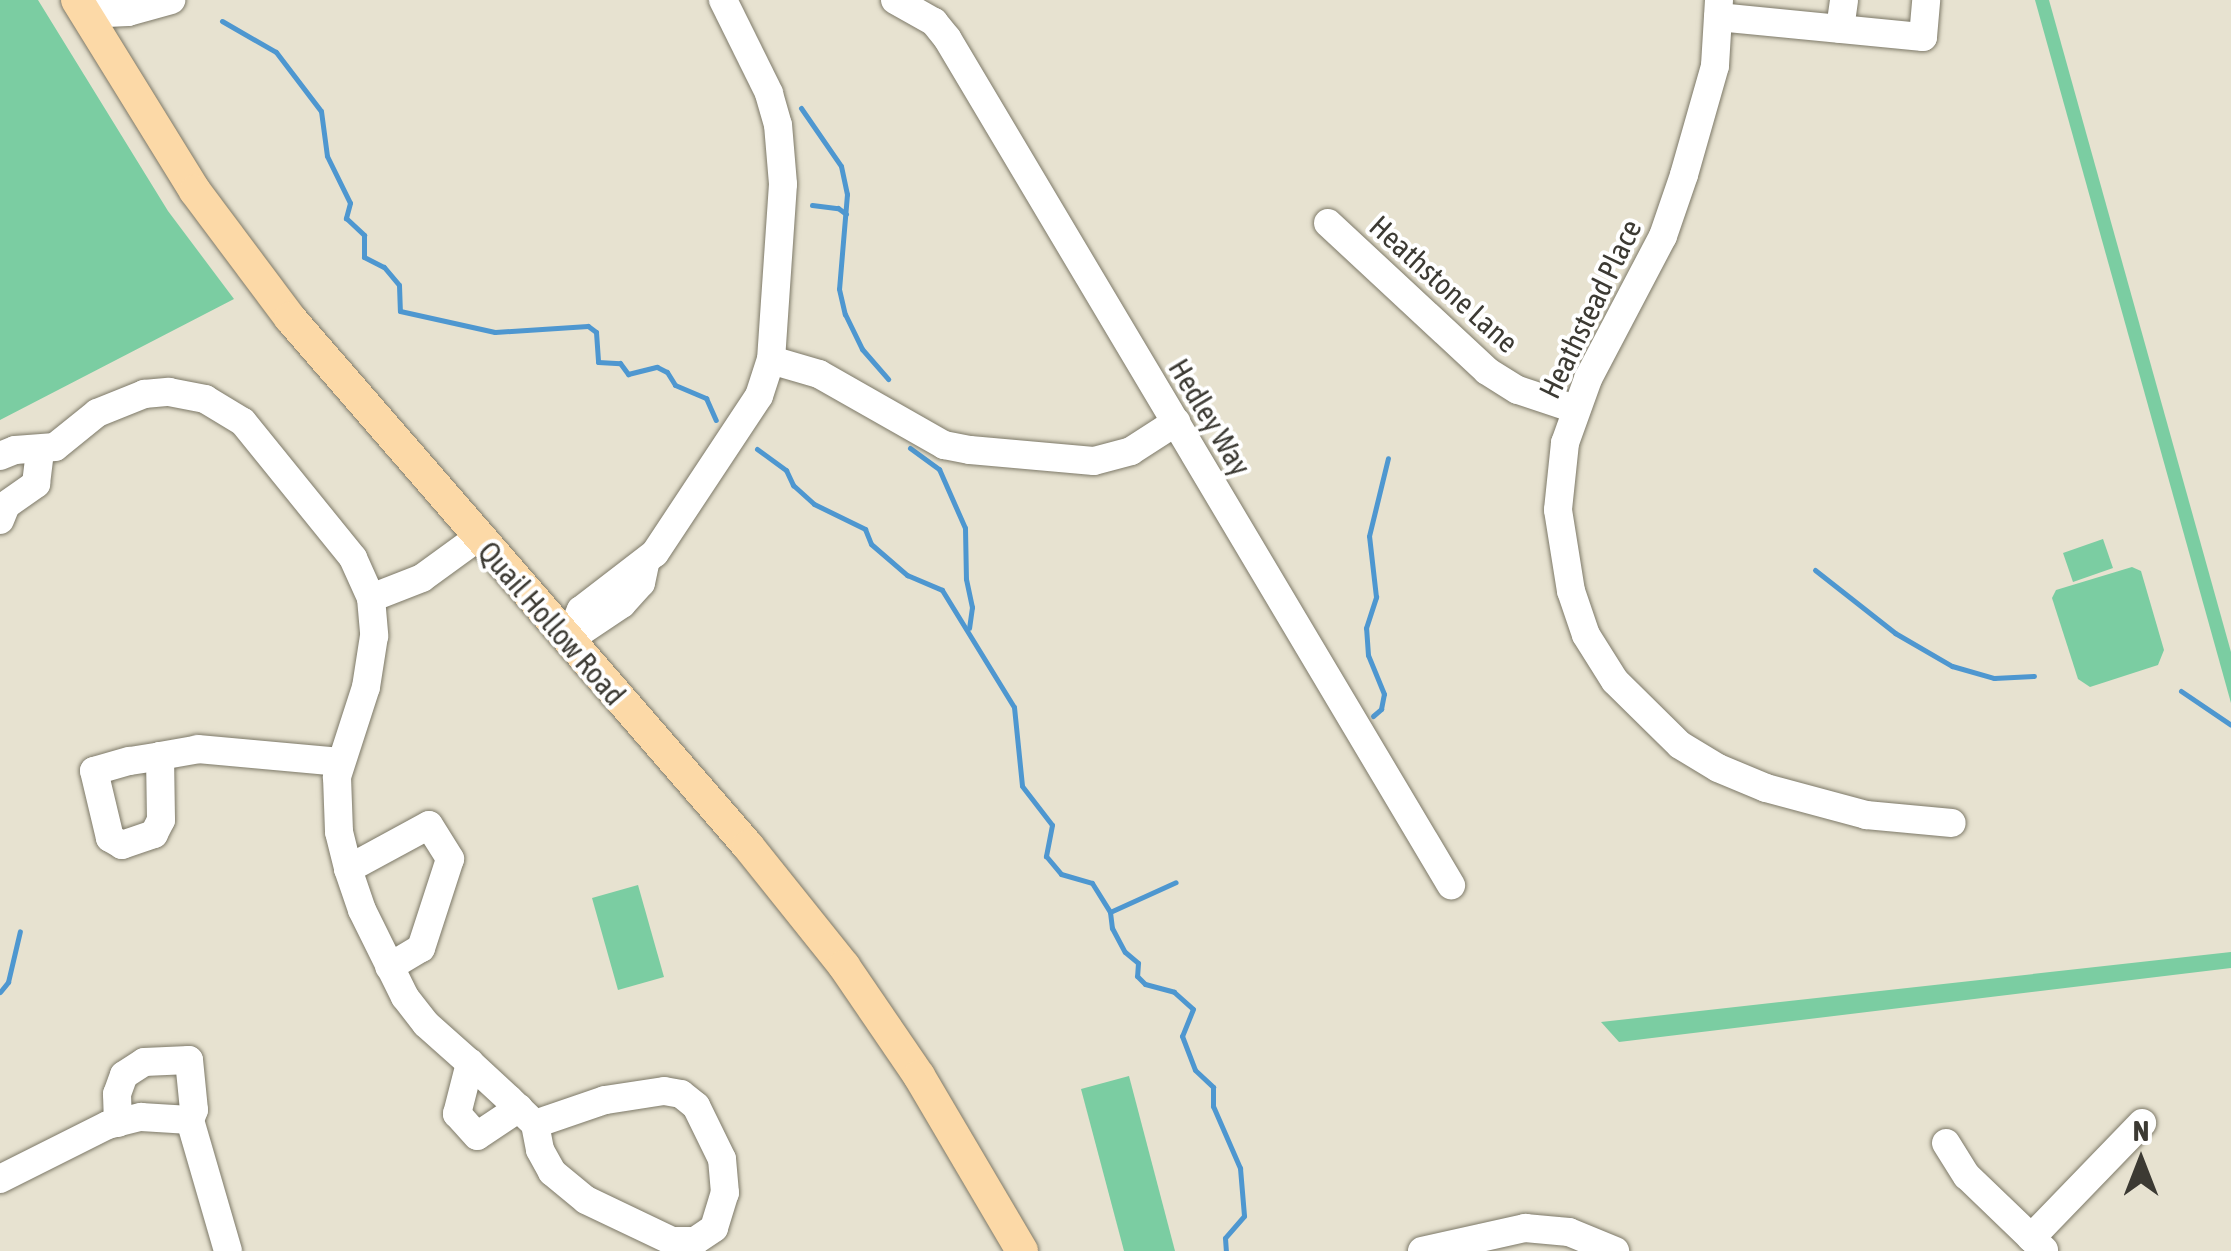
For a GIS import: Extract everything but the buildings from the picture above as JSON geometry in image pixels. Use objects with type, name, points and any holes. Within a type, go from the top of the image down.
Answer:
[{"type":"main road","name":"Quail Hollow Road","points":[[92,5],[187,178],[254,270],[476,538],[748,846],[844,966],[919,1076],[1022,1251]]},
{"type":"street","points":[[92,5],[128,12],[171,0]]},
{"type":"street","points":[[569,640],[622,604],[641,582],[645,564],[709,477],[759,396],[772,360],[784,184],[778,124],[769,93],[722,0]]},
{"type":"street","name":"Hedley Way","points":[[895,0],[934,22],[947,38],[1451,885]]},
{"type":"street","points":[[1840,29],[1844,0]]},
{"type":"street","points":[[1719,8],[1840,29],[1923,37],[1926,0]]},
{"type":"street","name":"Heathstead Place","points":[[1719,8],[1715,66],[1662,236],[1575,409],[1560,469],[1560,539],[1586,635],[1614,682],[1680,745],[1750,782],[1866,816],[1952,823]]},
{"type":"street","name":"Heathstone Lane","points":[[1328,224],[1487,371],[1529,395],[1575,409]]},
{"type":"street","points":[[772,360],[819,374],[944,445],[970,450],[1094,461],[1131,451],[1176,422]]},
{"type":"street","points":[[0,456],[15,450],[55,447],[120,401],[169,392],[205,399],[242,422],[354,558],[371,598],[373,657],[340,762],[336,793],[348,868],[389,967],[426,1024],[470,1063],[527,1116],[552,1172],[586,1200],[672,1240],[711,1243],[725,1193],[722,1159],[696,1106],[681,1094],[664,1091],[604,1100],[527,1116],[476,1136],[457,1114],[470,1063]]},
{"type":"street","points":[[0,520],[6,505],[36,484],[40,450]]},
{"type":"street","points":[[371,598],[422,578],[476,538]]},
{"type":"street","points":[[160,756],[198,749],[340,762]]},
{"type":"street","points":[[348,868],[428,824],[450,859],[421,948],[389,967]]},
{"type":"street","points":[[118,1123],[117,1094],[124,1075],[144,1062],[190,1060],[194,1110],[190,1120],[228,1251]]},
{"type":"street","points":[[0,1179],[118,1123],[142,1118],[190,1120]]},
{"type":"street","points":[[1946,1143],[1967,1176],[2038,1245],[2142,1123]]},
{"type":"street","points":[[1422,1251],[1495,1232],[1540,1228],[1569,1232],[1615,1251]]},
{"type":"green space","points":[[0,0],[38,0],[168,211],[234,299],[0,420]]},
{"type":"green space","points":[[2035,0],[2049,0],[2231,652],[2231,703]]},
{"type":"green space","points":[[2103,539],[2113,568],[2073,582],[2063,553]]},
{"type":"green space","points":[[2132,567],[2141,571],[2164,650],[2158,665],[2090,687],[2078,679],[2052,598],[2056,590]]},
{"type":"green space","points":[[638,885],[664,977],[618,990],[592,898]]},
{"type":"green space","points":[[2231,952],[2231,968],[1619,1042],[1601,1022]]},
{"type":"green space","points":[[1129,1076],[1175,1251],[1124,1251],[1081,1089]]},
{"type":"waterway","points":[[222,21],[276,52],[321,111],[327,156],[350,203],[346,218],[364,235],[364,257],[384,267],[399,285],[400,311],[495,332],[588,326],[596,332],[598,362],[620,363],[628,374],[657,367],[667,372],[675,385],[706,398],[716,420]]},
{"type":"waterway","points":[[801,108],[841,166],[847,194],[839,289],[845,314],[862,349],[888,379]]},
{"type":"waterway","points":[[812,205],[838,208],[846,214]]},
{"type":"waterway","points":[[910,448],[939,469],[965,528],[966,579],[972,607],[969,628]]},
{"type":"waterway","points":[[757,449],[786,470],[793,485],[814,504],[865,529],[871,544],[907,575],[942,590],[1014,707],[1022,786],[1052,825],[1046,856],[1061,874],[1092,883],[1110,912],[1112,928],[1125,952],[1138,963],[1137,976],[1145,984],[1174,992],[1193,1009],[1182,1036],[1195,1070],[1213,1087],[1213,1106],[1240,1168],[1244,1216],[1225,1238],[1226,1251]]},
{"type":"waterway","points":[[1373,716],[1381,709],[1384,694],[1368,655],[1366,628],[1376,597],[1369,536],[1388,458]]},
{"type":"waterway","points":[[1815,570],[1895,633],[1952,666],[1994,678],[2034,676]]},
{"type":"waterway","points":[[2181,691],[2231,725]]},
{"type":"waterway","points":[[1110,912],[1176,882]]},
{"type":"waterway","points":[[0,992],[8,982],[20,931]]}]
